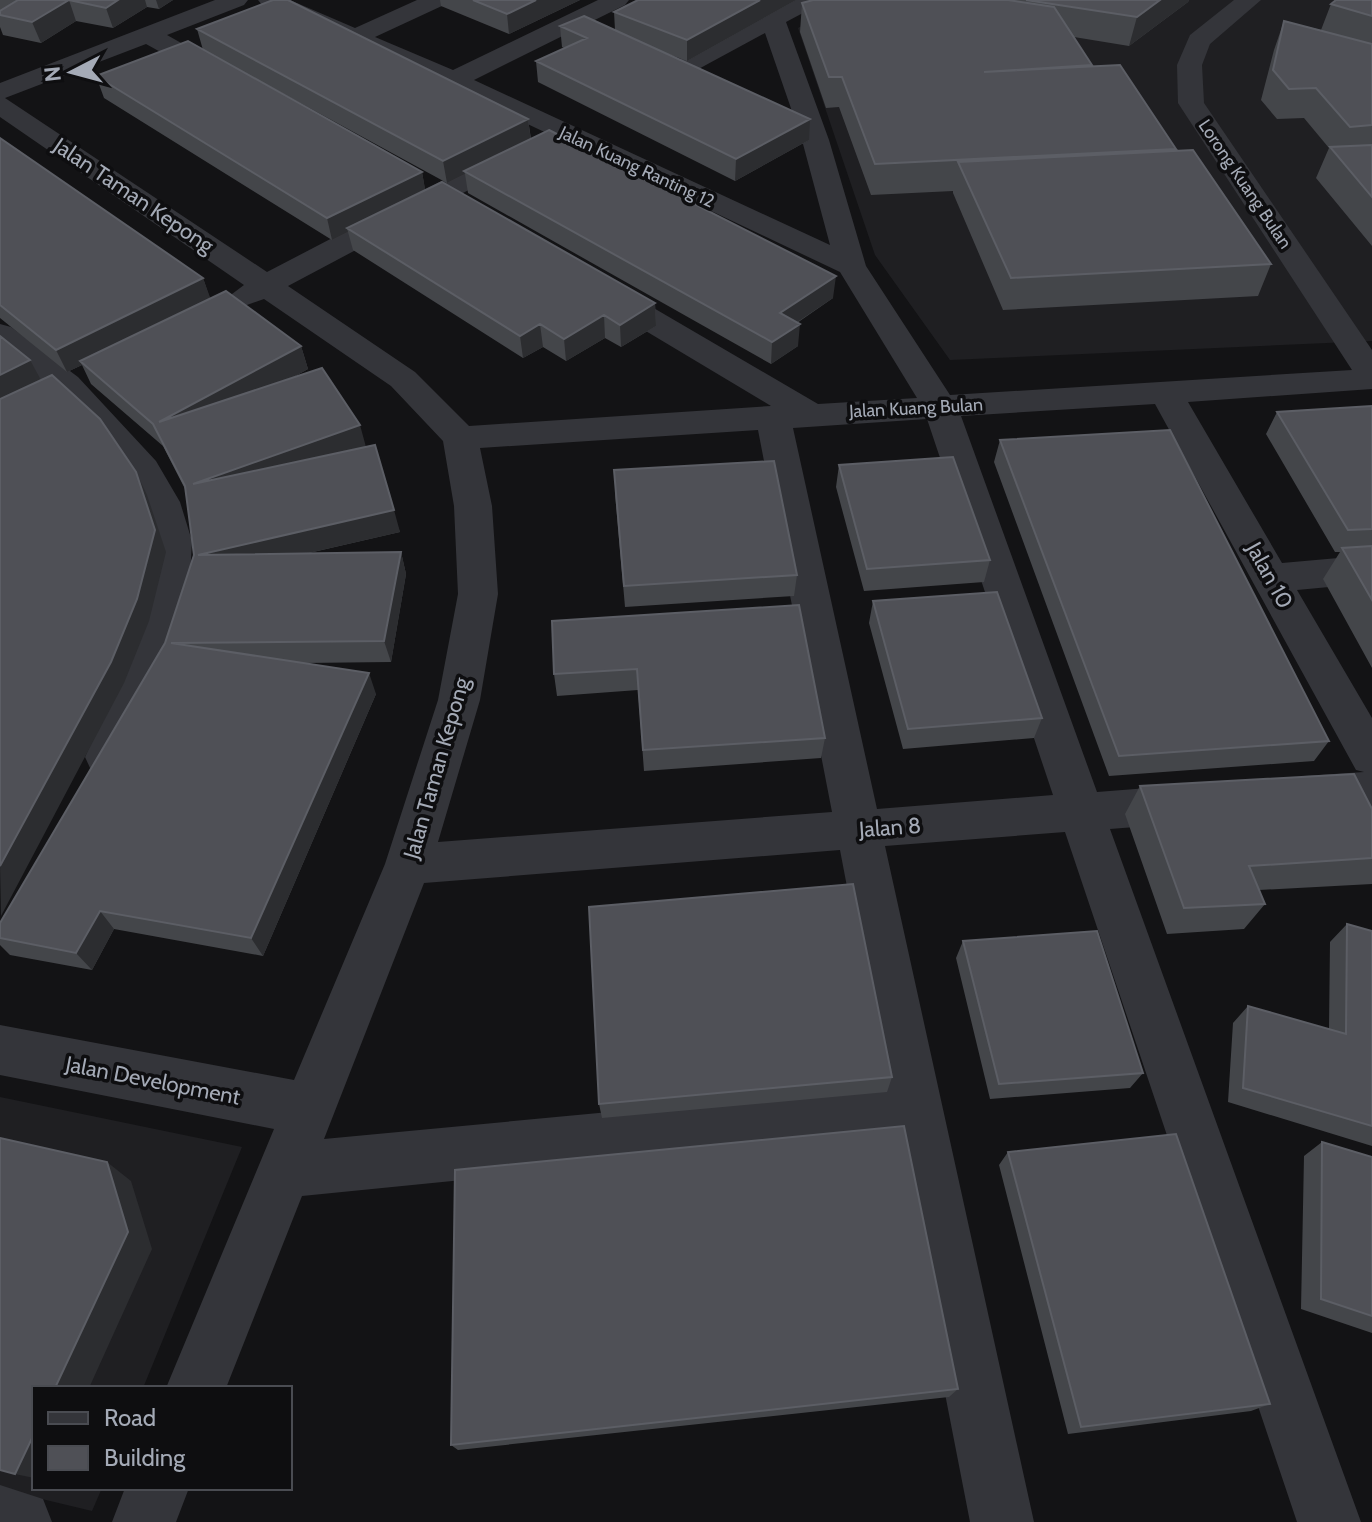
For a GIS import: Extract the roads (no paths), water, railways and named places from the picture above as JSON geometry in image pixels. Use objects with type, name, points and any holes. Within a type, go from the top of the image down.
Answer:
[{"type":"street","points":[[0,92],[234,0]]},
{"type":"street","name":"Jalan Kuang Ranting 12","points":[[270,0],[454,80],[851,266]]},
{"type":"street","points":[[355,37],[436,0]]},
{"type":"street","points":[[454,80],[617,0]]},
{"type":"street","points":[[673,72],[810,0]]},
{"type":"street","name":"Lorong Kuang Bulan","points":[[1249,0],[1198,38],[1187,72],[1191,103],[1372,377]]},
{"type":"street","points":[[773,21],[815,140],[851,266],[940,407],[1329,1522]]},
{"type":"street","points":[[565,26],[592,37]]},
{"type":"street","points":[[147,34],[243,88]]},
{"type":"street","points":[[646,61],[815,140]]},
{"type":"street","name":"Jalan Taman Kepong","points":[[0,105],[403,379],[460,438],[473,506],[478,594],[459,700],[408,864],[197,1386]]},
{"type":"street","points":[[213,311],[561,132]]},
{"type":"street","points":[[409,178],[463,209]]},
{"type":"street","points":[[583,280],[791,415],[858,830],[1002,1522]]},
{"type":"street","points":[[0,334],[66,384],[143,469],[161,502],[173,541],[168,612],[96,784]]},
{"type":"street","name":"Jalan Kuang Bulan","points":[[460,438],[1372,377]]},
{"type":"street","name":"Jalan 10","points":[[1166,393],[1372,757]]},
{"type":"street","points":[[1272,578],[1372,569]]},
{"type":"street","points":[[1265,798],[1372,790]]},
{"type":"street","name":"Jalan 8","points":[[408,864],[1219,802]]},
{"type":"street","name":"Jalan Development","points":[[0,1050],[307,1109]]},
{"type":"street","points":[[282,1170],[916,1109]]},
{"type":"street","points":[[144,1522],[156,1490]]},
{"type":"street","points":[[0,1517],[20,1522]]}]
